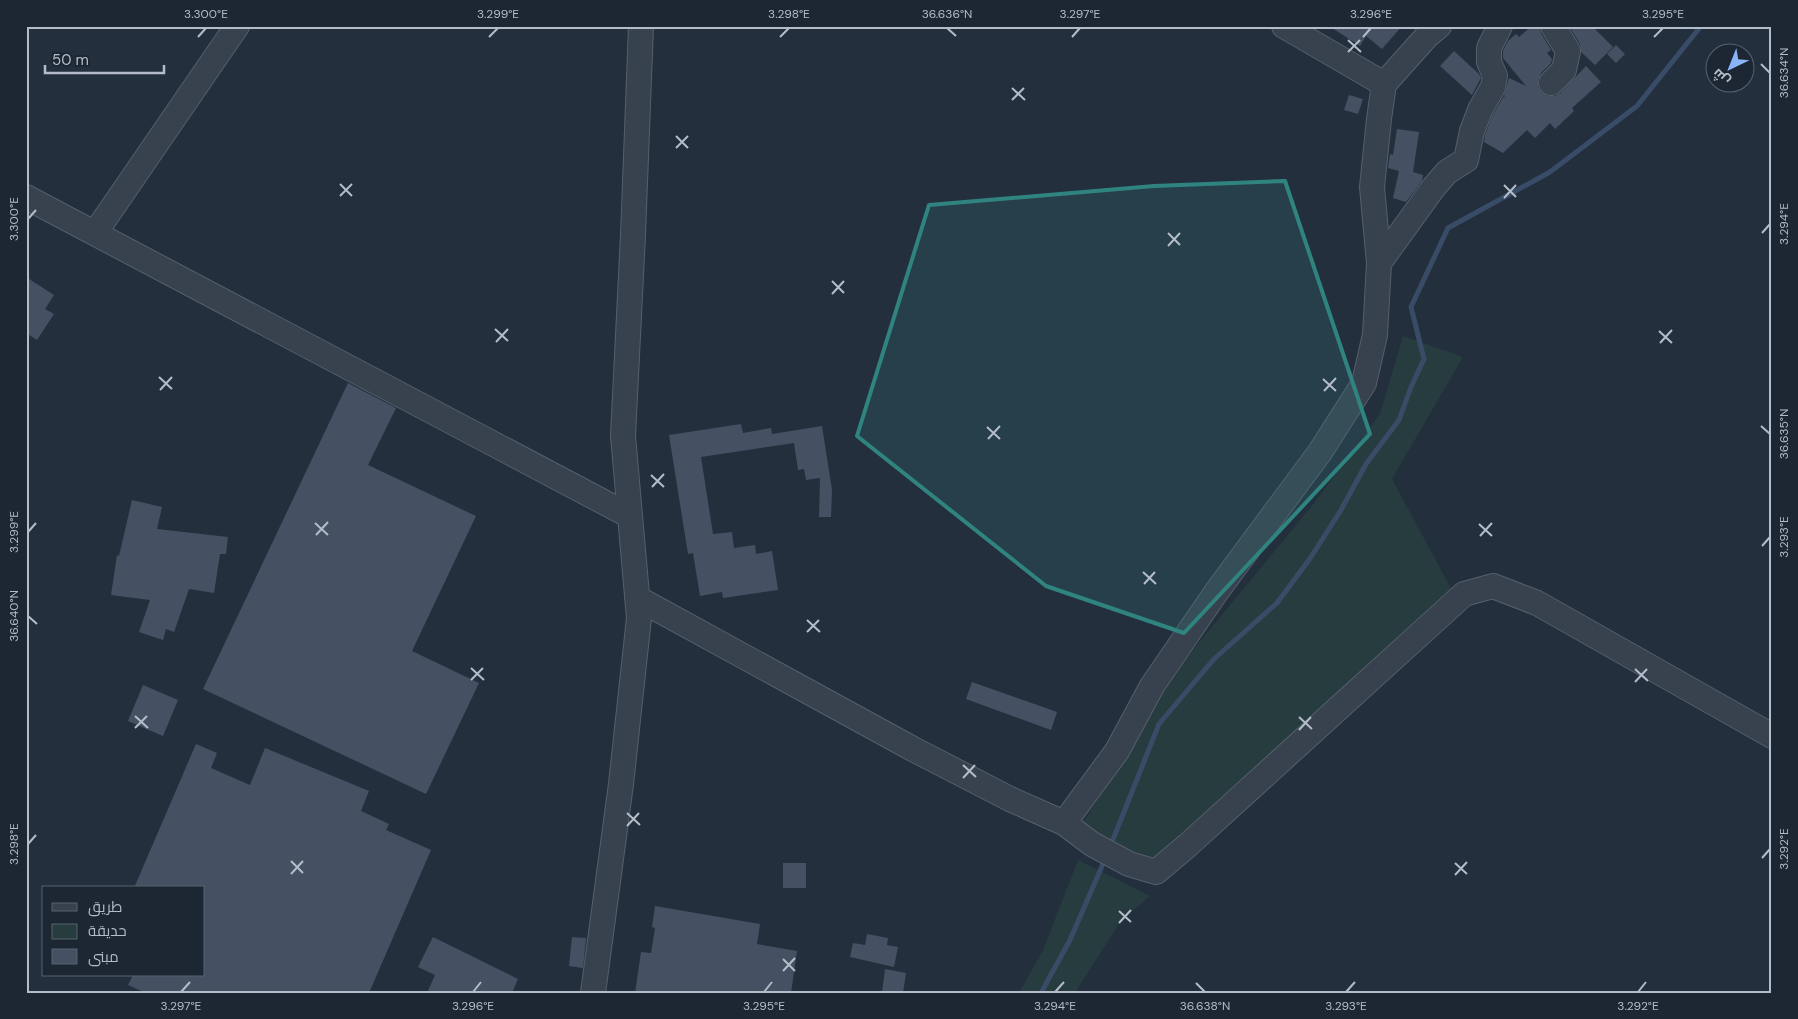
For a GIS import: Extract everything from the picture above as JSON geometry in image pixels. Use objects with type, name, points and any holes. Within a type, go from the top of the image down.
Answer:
[{"type":"street","points":[[95,233],[237,26]]},
{"type":"street","points":[[593,993],[622,775],[639,618],[623,436],[641,26]]},
{"type":"street","points":[[1284,26],[1384,84]]},
{"type":"street","points":[[1064,823],[1117,751],[1152,686],[1217,591],[1320,452],[1364,383],[1375,335],[1380,262],[1372,187],[1384,84],[1427,36],[1439,26]]},
{"type":"street","points":[[1380,262],[1434,187],[1447,172],[1466,160],[1474,124],[1493,87],[1495,76],[1489,62],[1489,48],[1500,26]]},
{"type":"street","points":[[1551,83],[1564,70],[1568,51],[1553,26]]},
{"type":"street","points":[[26,197],[630,516]]},
{"type":"street","points":[[637,598],[913,749],[1010,799],[1064,823],[1092,844],[1129,864],[1156,872],[1464,594],[1493,586],[1537,603],[1772,736]]},
{"type":"highlighted area","points":[[1285,181],[1370,434],[1184,633],[1046,586],[857,436],[929,205],[1154,186]]},
{"type":"green space","points":[[1403,336],[1463,357],[1392,479],[1453,592],[1156,857],[1132,855],[1082,824],[1126,756],[1167,681],[1311,507],[1380,414]]},
{"type":"green space","points":[[1078,860],[1150,896],[1120,922],[1075,993],[1019,993],[1043,950]]},
{"type":"building","points":[[1329,26],[1402,26],[1382,49],[1366,36],[1360,46]]},
{"type":"building","points":[[1532,26],[1539,26],[1551,50],[1547,53],[1552,59],[1551,63],[1541,73],[1538,80],[1538,87],[1542,93],[1548,96],[1555,96],[1560,93],[1586,66],[1601,82],[1572,108],[1574,111],[1555,129],[1550,123],[1535,138],[1527,130],[1503,153],[1484,142],[1485,135],[1492,116],[1504,96],[1506,98],[1504,95],[1509,78],[1526,86],[1503,58],[1503,51],[1508,41],[1516,34],[1519,37]]},
{"type":"building","points":[[1573,26],[1592,26],[1613,47],[1595,65],[1581,52],[1580,44],[1571,29]]},
{"type":"building","points":[[1616,45],[1625,54],[1616,63],[1607,54]]},
{"type":"building","points":[[1454,51],[1481,78],[1472,95],[1440,66]]},
{"type":"building","points":[[1349,95],[1363,99],[1358,114],[1344,110]]},
{"type":"building","points":[[1397,129],[1419,132],[1413,172],[1423,175],[1422,181],[1406,202],[1393,198],[1399,171],[1388,168],[1390,154],[1393,155]]},
{"type":"building","points":[[26,277],[54,295],[45,309],[54,314],[37,340],[26,333]]},
{"type":"building","points":[[348,383],[396,408],[368,465],[476,516],[412,651],[479,683],[426,794],[203,689]]},
{"type":"building","points":[[741,424],[743,433],[771,428],[772,434],[822,426],[832,490],[831,517],[819,517],[820,478],[806,480],[804,469],[798,470],[794,443],[701,457],[713,534],[732,532],[734,548],[755,545],[756,554],[772,551],[778,590],[723,598],[722,592],[700,596],[693,553],[688,554],[669,435]]},
{"type":"building","points":[[132,500],[162,507],[157,529],[228,537],[226,554],[220,554],[214,593],[189,589],[174,632],[166,629],[163,640],[139,632],[150,600],[111,595],[117,555],[119,556]]},
{"type":"building","points":[[972,682],[1057,712],[1051,730],[966,699]]},
{"type":"building","points":[[143,685],[178,700],[163,736],[128,721]]},
{"type":"building","points":[[196,744],[217,753],[211,768],[250,785],[265,748],[369,791],[361,811],[389,824],[386,830],[431,850],[369,993],[146,993],[128,985],[132,976],[205,976],[205,886],[135,886]]},
{"type":"building","points":[[783,863],[806,863],[806,888],[783,888]]},
{"type":"building","points":[[655,906],[760,924],[757,944],[797,951],[791,993],[635,993],[641,952],[651,953],[655,928],[652,927]]},
{"type":"building","points":[[867,934],[888,938],[887,945],[898,947],[894,967],[850,957],[853,943],[865,945]]},
{"type":"building","points":[[433,937],[518,979],[512,993],[427,993],[435,975],[418,967]]},
{"type":"building","points":[[572,937],[586,938],[583,968],[569,966]]},
{"type":"building","points":[[885,969],[906,973],[903,993],[882,993]]},
{"type":"waterway","points":[[1110,847],[1159,724],[1214,659],[1277,603],[1311,557],[1341,510],[1366,464],[1399,420],[1424,359],[1411,307],[1448,228],[1550,172],[1637,106],[1701,26]]},
{"type":"waterway","points":[[1041,993],[1070,940],[1106,857]]}]
